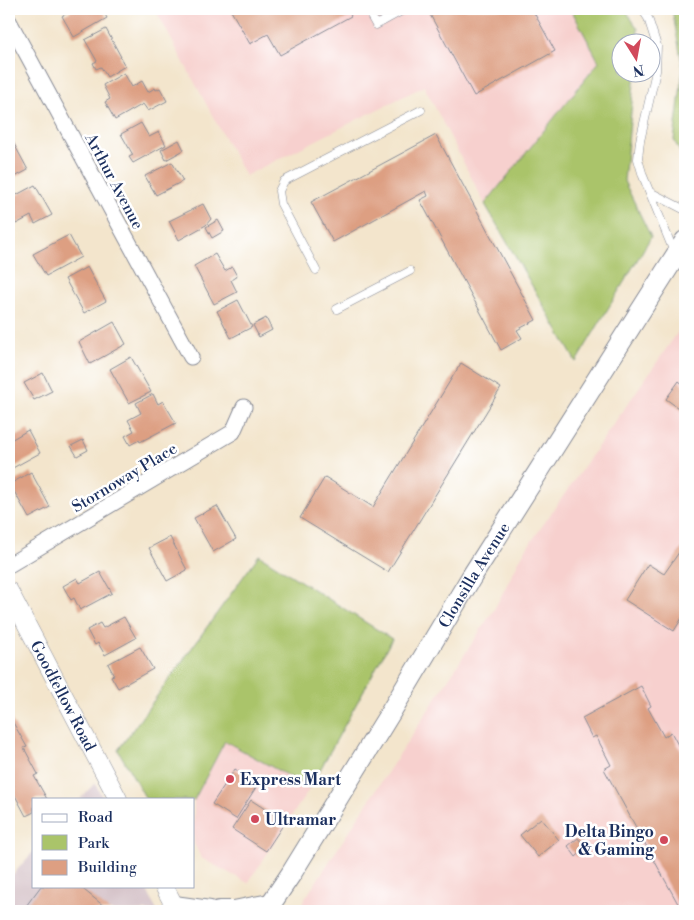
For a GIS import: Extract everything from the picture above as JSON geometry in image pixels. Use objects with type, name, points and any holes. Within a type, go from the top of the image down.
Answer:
[{"type":"main road","name":"Clonsilla Avenue","points":[[268,908],[379,732],[477,568],[681,250]]},
{"type":"main road","points":[[176,908],[210,911]]},
{"type":"main road","points":[[219,911],[268,908]]},
{"type":"street","name":"Arthur Avenue","points":[[9,21],[191,357]]},
{"type":"street","name":"Stornoway Place","points":[[9,566],[234,432],[244,407]]},
{"type":"street","name":"Goodfellow Road","points":[[9,591],[117,798]]},
{"type":"street","points":[[165,888],[176,908]]},
{"type":"lane","points":[[367,9],[376,25],[405,9]]},
{"type":"lane","points":[[642,9],[648,18],[657,46],[656,71],[640,141],[638,159],[657,214],[681,250]]},
{"type":"lane","points":[[316,270],[281,204],[278,191],[284,181],[421,110]]},
{"type":"lane","points":[[650,192],[685,210]]},
{"type":"lane","points":[[337,310],[410,271]]},
{"type":"shaded area","points":[[155,9],[571,9],[599,62],[485,204],[424,86],[245,176]]},
{"type":"shaded area","points":[[685,322],[685,911],[297,911],[495,608],[522,555]]},
{"type":"shaded area","points":[[225,741],[310,788],[248,883],[201,858],[195,845],[195,798]]},
{"type":"shaded area","points":[[95,783],[102,798],[81,798]]},
{"type":"shaded area","points":[[32,853],[32,888],[146,888],[157,911],[9,911],[9,879]]},
{"type":"green space","points":[[571,9],[625,9],[638,29],[638,32],[612,32],[612,82],[634,82],[624,181],[651,237],[576,362],[485,204],[599,62]]},
{"type":"green space","points":[[672,9],[685,9],[685,162],[674,140],[683,69]]},
{"type":"green space","points":[[259,555],[392,639],[310,788],[225,741],[195,798],[145,798],[118,750]]},
{"type":"building","points":[[74,9],[102,9],[107,18],[74,37],[62,16]]},
{"type":"building","points":[[230,9],[347,9],[351,16],[280,55],[268,34],[250,44]]},
{"type":"building","points":[[427,9],[532,9],[555,51],[474,96]]},
{"type":"building","points":[[106,29],[125,66],[107,77],[101,67],[96,69],[93,63],[97,61],[85,40]]},
{"type":"building","points":[[124,73],[132,87],[142,81],[148,92],[155,88],[156,90],[160,88],[167,101],[148,111],[143,104],[115,120],[105,102],[110,99],[103,85]]},
{"type":"building","points":[[141,123],[149,137],[159,132],[166,145],[133,163],[129,157],[133,155],[121,134]]},
{"type":"building","points":[[436,135],[536,320],[517,330],[522,338],[501,350],[420,200],[428,196],[426,191],[333,242],[311,202]]},
{"type":"building","points":[[179,140],[184,150],[166,160],[161,150]]},
{"type":"building","points":[[13,142],[28,170],[9,180],[9,145]]},
{"type":"building","points":[[172,162],[183,181],[156,195],[145,176]]},
{"type":"building","points":[[35,185],[52,215],[35,224],[31,216],[16,224],[9,212],[9,199]]},
{"type":"building","points":[[203,204],[211,219],[206,225],[179,240],[169,221]]},
{"type":"building","points":[[218,220],[224,231],[212,238],[206,227]]},
{"type":"building","points":[[69,235],[81,257],[46,276],[33,254]]},
{"type":"building","points":[[215,254],[225,271],[232,267],[237,276],[231,280],[237,292],[214,304],[194,266]]},
{"type":"building","points":[[87,267],[106,301],[84,313],[65,279]]},
{"type":"building","points":[[238,300],[252,327],[231,338],[217,311]]},
{"type":"building","points":[[266,318],[272,330],[259,337],[253,325]]},
{"type":"building","points":[[114,322],[126,344],[90,364],[79,342]]},
{"type":"building","points":[[131,357],[151,392],[129,403],[110,369]]},
{"type":"building","points":[[461,363],[501,388],[388,572],[300,518],[325,477],[373,507]]},
{"type":"building","points":[[43,373],[52,391],[34,400],[24,383]]},
{"type":"building","points":[[679,381],[685,386],[685,413],[666,399]]},
{"type":"building","points":[[153,394],[158,404],[163,401],[176,423],[140,442],[139,440],[130,445],[125,436],[134,431],[128,420],[141,413],[136,403]]},
{"type":"building","points":[[28,430],[40,453],[9,470],[9,441]]},
{"type":"building","points":[[83,440],[88,450],[77,456],[71,446]]},
{"type":"building","points":[[31,472],[50,507],[29,518],[10,484]]},
{"type":"building","points":[[217,506],[236,539],[213,552],[194,518]]},
{"type":"building","points":[[170,537],[187,570],[167,581],[149,548]]},
{"type":"building","points":[[682,548],[685,550],[685,613],[674,631],[625,600],[648,564],[664,574]]},
{"type":"building","points":[[100,572],[112,593],[80,610],[74,598],[71,600],[63,586],[77,578],[80,583]]},
{"type":"building","points":[[124,617],[136,638],[105,655],[98,643],[95,645],[87,630],[100,623],[103,628]]},
{"type":"building","points":[[140,647],[153,669],[118,688],[111,676],[114,675],[108,664]]},
{"type":"building","name":"Delta Bingo & Gaming","points":[[641,686],[651,706],[648,708],[664,737],[671,732],[685,758],[685,911],[682,911],[604,769],[611,765],[596,736],[592,738],[582,718]]},
{"type":"building","points":[[11,719],[27,747],[24,748],[38,774],[34,776],[46,798],[32,798],[32,813],[26,816],[11,788],[14,786],[9,777],[9,720]]},
{"type":"building","points":[[235,769],[258,784],[236,819],[212,804]]},
{"type":"building","points":[[251,800],[285,822],[266,851],[232,829]]},
{"type":"building","points":[[541,818],[559,840],[538,857],[520,835]]},
{"type":"building","points":[[578,838],[586,848],[576,857],[568,846]]},
{"type":"building","points":[[40,888],[81,888],[110,911],[32,911],[26,906]]},
{"type":"place","name":"Express Mart","points":[[230,779]]},
{"type":"place","name":"Ultramar","points":[[255,819]]},
{"type":"place","name":"Delta Bingo & Gaming","points":[[664,840]]}]
